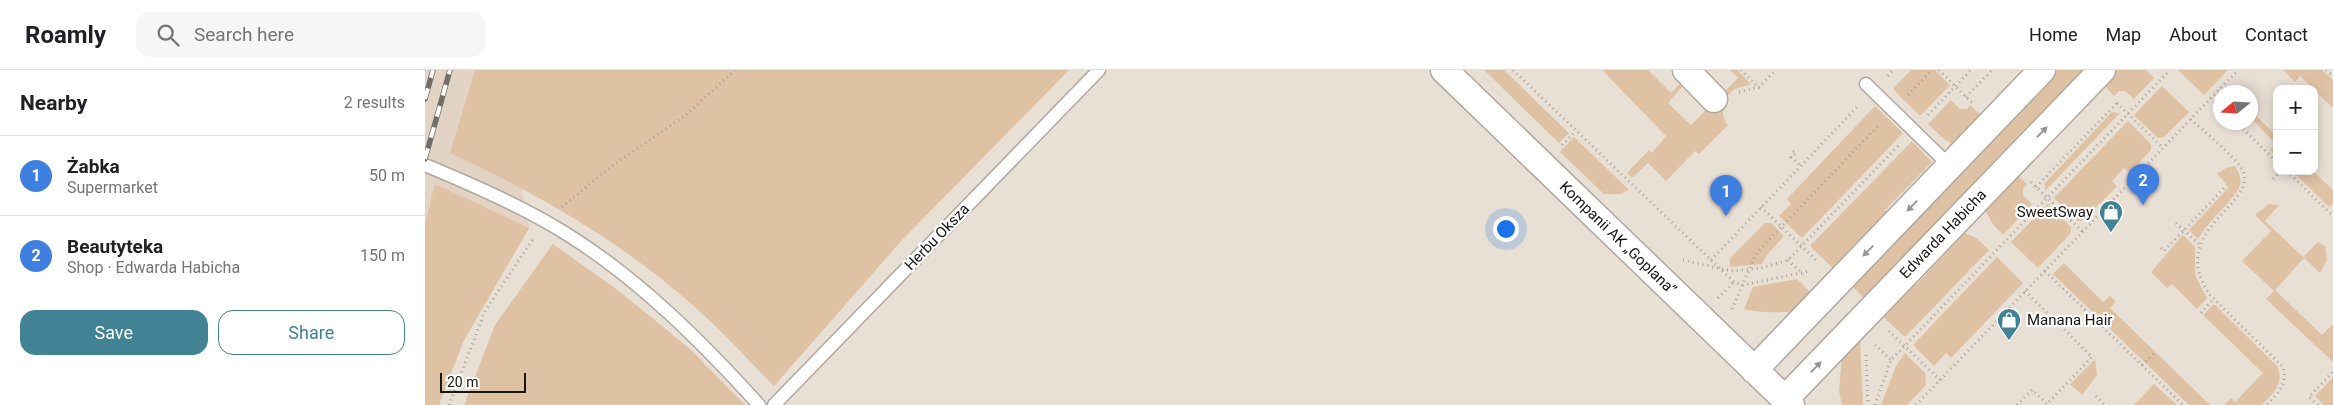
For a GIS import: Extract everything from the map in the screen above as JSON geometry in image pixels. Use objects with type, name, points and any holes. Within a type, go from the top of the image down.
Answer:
[{"type":"street","name":"Kompanii AK „Goplana”","points":[[1444,70],[1788,402]]},
{"type":"street","points":[[1754,370],[2042,70]]},
{"type":"street","name":"Edwarda Habicha","points":[[1788,402],[2102,70]]},
{"type":"street","points":[[1693,72],[1714,99]]},
{"type":"lane","name":"Herbu Oksza","points":[[774,405],[1099,70]]},
{"type":"lane","points":[[1870,88],[1950,166]]},
{"type":"lane","points":[[425,165],[473,185],[544,222],[566,234],[605,261],[642,290],[716,359],[759,405]]},
{"type":"path","points":[[449,405],[485,311],[544,222],[608,169],[687,114],[735,70]]},
{"type":"path","points":[[1513,70],[1733,282],[1743,285],[1802,273]]},
{"type":"path","points":[[1741,70],[1760,89],[1776,70]]},
{"type":"path","points":[[1711,260],[1801,166],[1870,88],[1893,70]]},
{"type":"path","points":[[1720,337],[1755,256],[1932,70]]},
{"type":"path","points":[[1939,70],[1979,109]]},
{"type":"path","points":[[1720,269],[1749,270],[1788,260],[1971,70]]},
{"type":"path","points":[[1966,97],[1992,70]]},
{"type":"path","points":[[1874,404],[1891,360],[2170,70]]},
{"type":"path","points":[[1916,405],[2238,70]]},
{"type":"path","points":[[2326,70],[2333,76]]},
{"type":"path","points":[[1539,96],[1543,92]]},
{"type":"path","points":[[2111,98],[2163,148]]},
{"type":"path","points":[[2036,187],[2117,103]]},
{"type":"path","points":[[2191,119],[2240,167],[2245,181],[2240,194],[2209,226],[2200,245],[2197,257],[2198,269],[2201,281],[2213,300],[2283,367],[2285,382],[2267,405]]},
{"type":"path","points":[[2244,130],[2273,158]]},
{"type":"path","points":[[1793,150],[1796,153],[1791,157],[1801,166]]},
{"type":"path","points":[[2273,179],[2277,175]]},
{"type":"path","points":[[2291,175],[2332,213]]},
{"type":"path","points":[[2024,176],[2083,232]]},
{"type":"path","points":[[2161,248],[2164,251],[2227,184]]},
{"type":"path","points":[[1761,207],[1825,268]]},
{"type":"path","points":[[2177,223],[2200,245]]},
{"type":"path","points":[[2045,271],[2183,405]]},
{"type":"path","points":[[1722,294],[1733,282]]},
{"type":"path","points":[[2017,405],[2032,390],[2047,405],[2092,357],[2025,292]]},
{"type":"path","points":[[2201,313],[2213,300]]},
{"type":"path","points":[[1899,340],[1940,380]]},
{"type":"path","points":[[1865,352],[1868,405]]},
{"type":"path","points":[[2142,365],[2155,352]]},
{"type":"path","points":[[2317,405],[2309,397],[2333,372]]},
{"type":"path","points":[[2096,396],[2105,405]]},
{"type":"shaded area","points":[[425,70],[555,70],[521,186],[529,228],[463,342],[439,405],[425,405]]},
{"type":"shaded area","points":[[475,70],[1069,70],[903,239],[774,386],[694,306],[628,254],[571,217],[511,183],[450,153]]},
{"type":"shaded area","points":[[1484,70],[1504,70],[1569,133],[1559,143]]},
{"type":"shaded area","points":[[1604,70],[1648,70],[1671,93],[1680,84],[1682,87],[1668,103],[1691,125],[1738,78],[1730,70],[1737,70],[1751,84],[1735,89],[1727,96],[1723,106],[1723,115],[1728,125],[1699,154],[1695,151],[1666,181],[1648,163],[1632,178],[1627,173],[1649,150],[1652,153],[1666,136]]},
{"type":"shaded area","points":[[1911,70],[1935,70],[1950,85],[1920,116],[1893,89]]},
{"type":"shaded area","points":[[2058,70],[2085,70],[1865,299],[1851,285]]},
{"type":"shaded area","points":[[2115,70],[2146,70],[2154,78],[2134,99],[2125,91],[2119,91],[2114,96],[2102,83]]},
{"type":"shaded area","points":[[2178,70],[2228,70],[2204,95]]},
{"type":"shaded area","points":[[2283,70],[2322,70],[2333,80],[2333,108],[2318,93],[2318,85],[2309,85],[2300,76],[2295,82]]},
{"type":"shaded area","points":[[2162,86],[2189,112],[2164,137],[2158,138],[2134,115]]},
{"type":"shaded area","points":[[1951,100],[1960,109],[1967,109],[1970,105],[1982,116],[1955,145],[1945,140],[1928,124]]},
{"type":"shaded area","points":[[1875,106],[1903,133],[1802,238],[1779,216],[1791,204],[1787,199]]},
{"type":"shaded area","points":[[2112,112],[2120,113],[2045,191],[2045,183]]},
{"type":"shaded area","points":[[2258,118],[2273,132],[2273,141],[2258,125]]},
{"type":"shaded area","points":[[2128,121],[2151,144],[2151,150],[2130,173],[2124,168],[2112,181],[2117,186],[2084,220],[2078,221],[2054,198]]},
{"type":"shaded area","points":[[1574,137],[1628,190],[1621,194],[1604,194],[1560,152]]},
{"type":"shaded area","points":[[1912,141],[1932,162],[1885,210],[1889,214],[1839,274],[1810,246]]},
{"type":"shaded area","points":[[2235,166],[2240,180],[2238,190],[2198,239],[2189,230],[2229,187],[2217,174],[2226,168]]},
{"type":"shaded area","points":[[2015,173],[2027,184],[2023,189],[2023,195],[2032,204],[2003,235],[1992,223],[1983,206]]},
{"type":"shaded area","points":[[2296,175],[2317,175],[2333,190],[2333,203],[2329,207]]},
{"type":"shaded area","points":[[435,184],[529,228],[463,342],[439,405],[425,405],[425,224]]},
{"type":"shaded area","points":[[2048,204],[2071,227],[2071,233],[2038,268],[2011,242]]},
{"type":"shaded area","points":[[2269,204],[2279,205],[2265,221],[2303,257],[2318,242],[2325,246],[2327,260],[2320,273],[2304,258],[2275,290],[2322,335],[2333,324],[2333,362],[2266,299],[2274,291],[2242,261],[2271,231],[2255,215]]},
{"type":"shaded area","points":[[1765,223],[1771,223],[1784,236],[1767,255],[1762,264],[1730,267],[1730,258]]},
{"type":"shaded area","points":[[1965,233],[1976,238],[1989,250],[1905,337],[1877,311],[1912,280],[1917,284]]},
{"type":"shaded area","points":[[2183,235],[2195,247],[2195,275],[2207,298],[2197,309],[2172,284],[2167,288],[2151,272]]},
{"type":"shaded area","points":[[553,244],[619,291],[690,349],[745,405],[464,405],[495,325]]},
{"type":"shaded area","points":[[1997,257],[2023,283],[1951,358],[1946,353],[1934,366],[1913,345]]},
{"type":"shaded area","points":[[2064,263],[2103,302],[2110,296],[2116,302],[2110,308],[2210,405],[2189,405],[2053,274]]},
{"type":"shaded area","points":[[1797,279],[1816,298],[1799,309],[1785,312],[1770,312],[1744,309],[1753,287]]},
{"type":"shaded area","points":[[2214,304],[2277,366],[2280,378],[2279,383],[2274,392],[2262,405],[2224,405],[2231,398],[2235,402],[2263,373],[2203,315]]},
{"type":"shaded area","points":[[1860,340],[1863,405],[1842,405],[1839,391],[1842,356]]},
{"type":"shaded area","points":[[1905,353],[1925,373],[1926,385],[1907,405],[1881,405],[1896,366]]},
{"type":"shaded area","points":[[2095,359],[2097,375],[2082,395],[2070,384]]},
{"type":"shaded area","points":[[2333,377],[2333,405],[2324,405],[2315,396]]},
{"type":"shaded area","points":[[2154,384],[2177,405],[2134,405]]},
{"type":"railway","points":[[425,99],[433,70]]},
{"type":"railway","points":[[425,159],[450,70]]},
{"type":"place","name":"Beautyteka","points":[[2143,205]]},
{"type":"place","name":"Żabka","points":[[1726,216]]},
{"type":"place","name":"SweetSway","points":[[2111,233]]},
{"type":"place","name":"Manana Hair","points":[[2009,341]]}]
